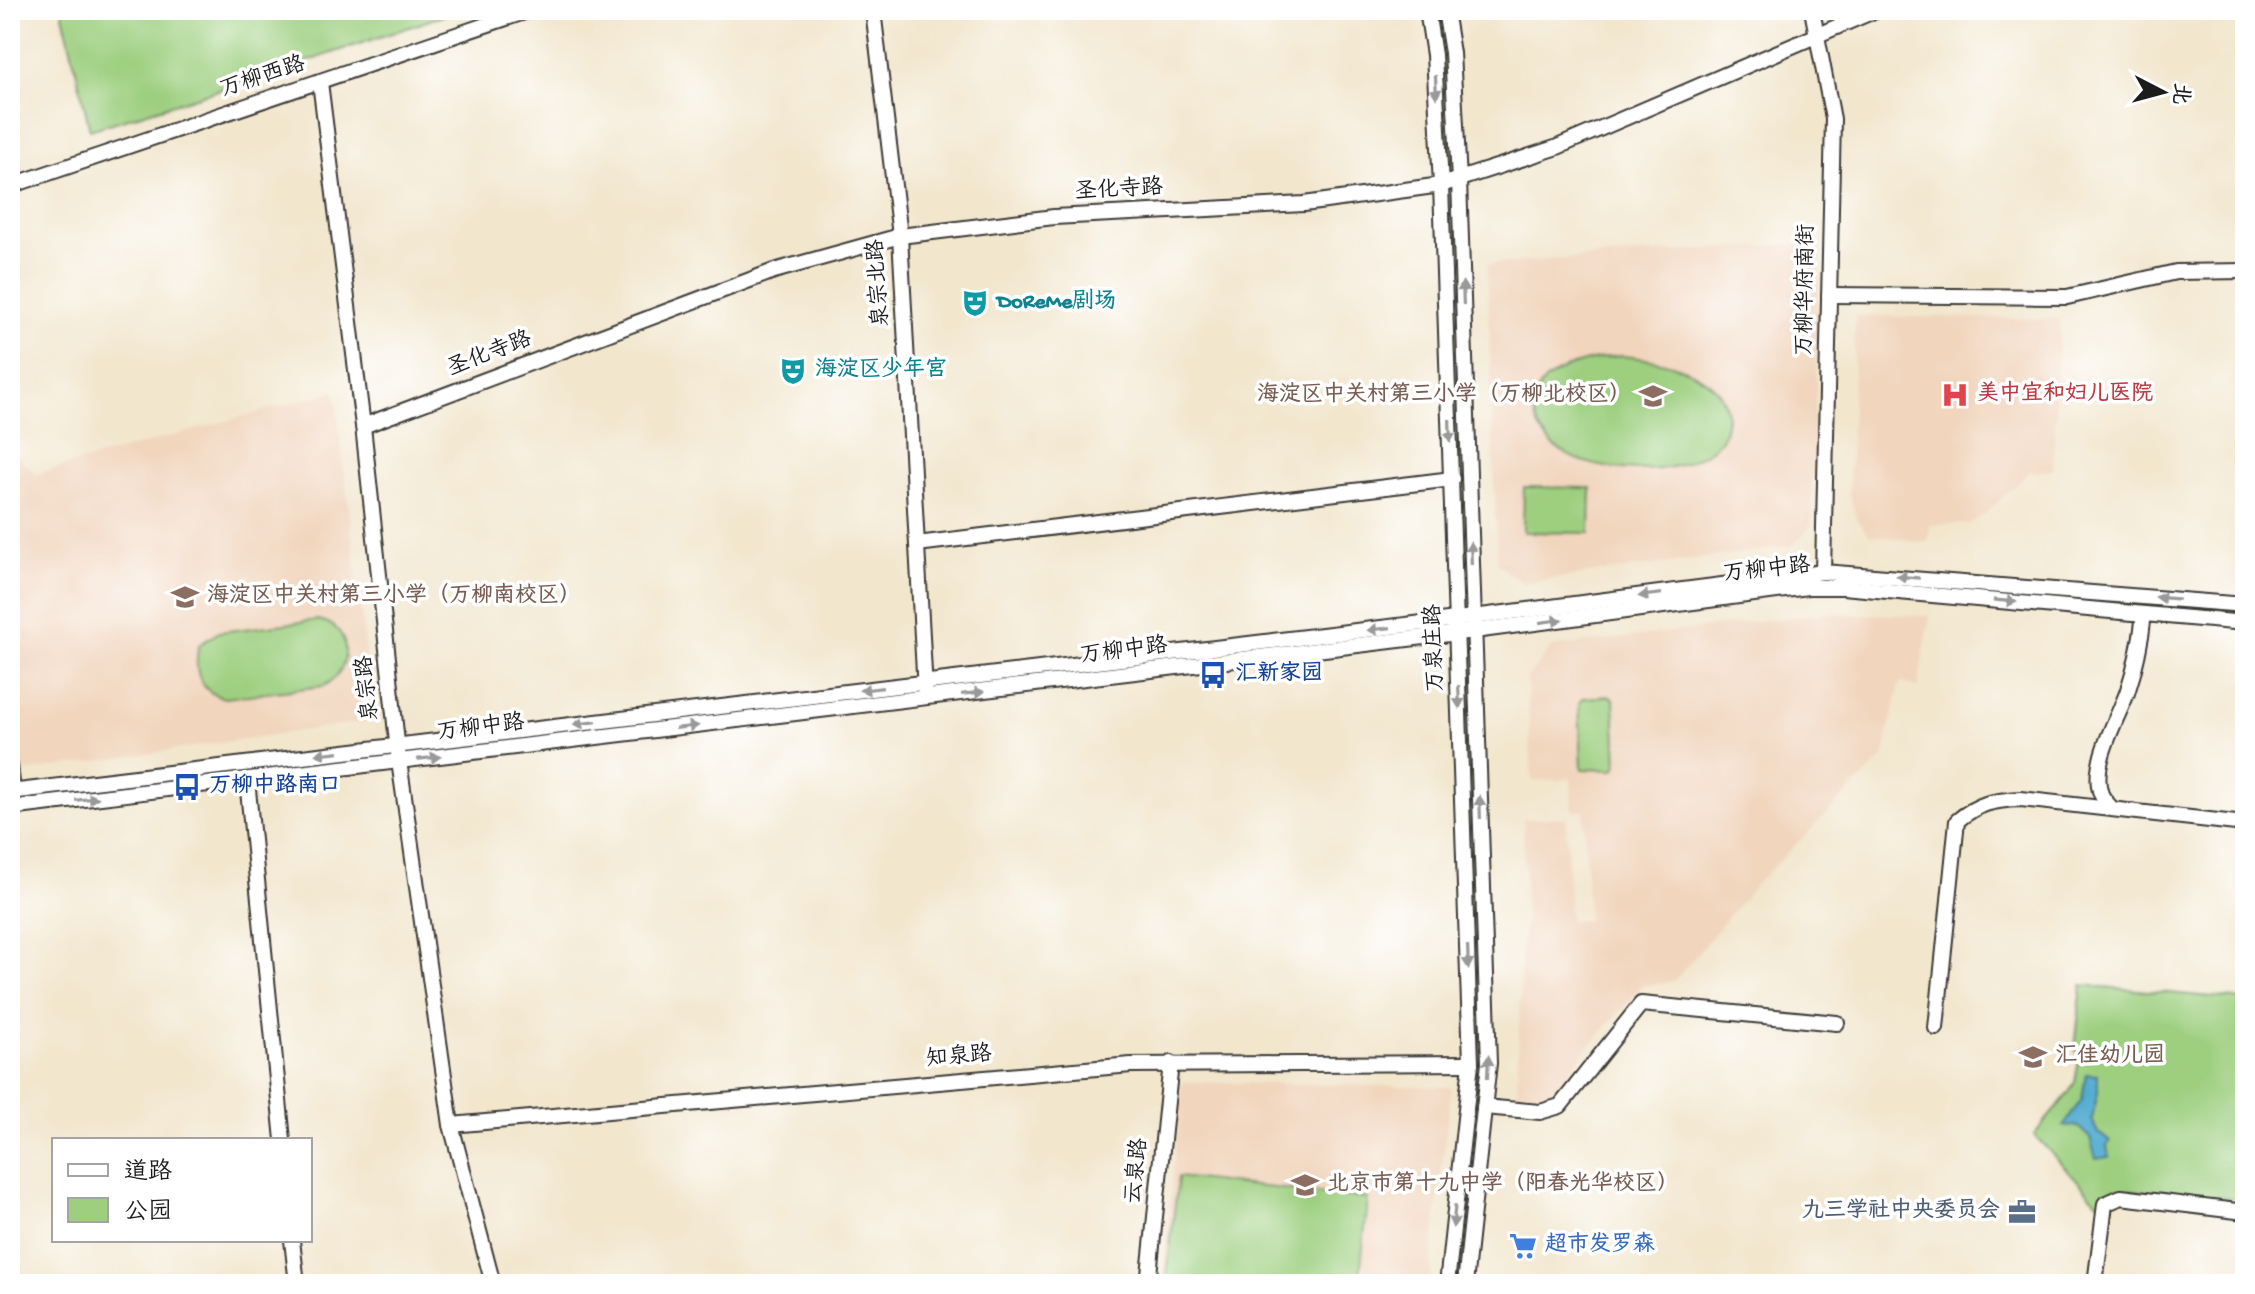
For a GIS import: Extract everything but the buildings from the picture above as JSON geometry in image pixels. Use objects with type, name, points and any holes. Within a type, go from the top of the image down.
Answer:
[{"type":"street","name":"万柳西路","points":[[10,186],[530,10]]},
{"type":"street","name":"泉宗北路","points":[[873,10],[900,236],[926,699]]},
{"type":"street","name":"万泉庄路","points":[[1427,10],[1434,55],[1441,185],[1471,1063],[1447,1284]]},
{"type":"street","name":"万泉庄路","points":[[1445,10],[1452,53],[1459,180],[1488,1051],[1465,1284]]},
{"type":"street","name":"万柳华府南街","points":[[1812,10],[1833,119],[1823,572]]},
{"type":"street","name":"圣化寺路","points":[[363,426],[774,271],[900,236],[1054,217],[1304,204],[1441,185],[1555,148],[1876,10]]},
{"type":"street","name":"泉宗路","points":[[320,82],[363,426],[399,761],[451,1125],[493,1284]]},
{"type":"street","points":[[1829,295],[2067,297],[2176,272],[2245,271]]},
{"type":"street","points":[[917,544],[1452,479]]},
{"type":"street","name":"万柳中路","points":[[1474,624],[1823,572],[2245,605]]},
{"type":"street","name":"万柳中路","points":[[12,792],[925,683],[1808,587],[1843,587],[2245,623]]},
{"type":"street","points":[[2112,809],[2101,794],[2100,771],[2109,736],[2141,650],[2144,614]]},
{"type":"street","name":"万柳中路","points":[[10,808],[926,699],[1457,626]]},
{"type":"street","points":[[10,765],[12,792]]},
{"type":"street","points":[[247,780],[283,1138]]},
{"type":"street","points":[[1936,1028],[1957,821],[1972,809],[1989,800],[2021,799],[2245,824]]},
{"type":"street","points":[[1484,1107],[1540,1112],[1560,1106],[1641,1004],[1837,1023]]},
{"type":"street","name":"知泉路","points":[[451,1125],[1171,1063],[1471,1063]]},
{"type":"street","name":"云泉路","points":[[1148,1284],[1171,1063]]},
{"type":"street","points":[[2095,1284],[2105,1204],[2121,1197],[2245,1212]]},
{"type":"street","points":[[292,1242],[297,1284]]},
{"type":"shaded area","name":"海淀区中关村第三小学（万柳北校区）","points":[[1821,242],[1811,527],[1792,546],[1522,583],[1497,564],[1487,264]]},
{"type":"shaded area","name":"美中宜和妇儿医院","points":[[1855,316],[2060,319],[2053,470],[2029,472],[1984,515],[1969,524],[1930,525],[1928,542],[1870,535],[1857,521],[1849,494]]},
{"type":"shaded area","name":"海淀区中关村第三小学（万柳南校区）","points":[[335,391],[374,720],[10,774],[10,450],[36,474]]},
{"type":"shaded area","points":[[1825,613],[1930,616],[1918,687],[1900,682],[1883,758],[1757,883],[1674,981],[1642,986],[1583,1053],[1548,1101],[1517,1106],[1521,955],[1525,923],[1523,819],[1566,817],[1570,921],[1588,920],[1584,811],[1572,810],[1571,779],[1532,781],[1527,678],[1552,647]]},
{"type":"shaded area","name":"北京市第十九中学（阳春光华校区）","points":[[1182,1082],[1451,1087],[1429,1284],[1161,1284]]},
{"type":"green space","points":[[62,10],[460,10],[90,130]]},
{"type":"green space","points":[[1621,356],[1677,367],[1696,374],[1711,385],[1722,398],[1727,415],[1723,435],[1716,446],[1698,458],[1679,465],[1626,470],[1587,463],[1554,446],[1543,434],[1534,415],[1534,399],[1541,386],[1569,367]]},
{"type":"green space","points":[[1524,487],[1591,488],[1590,533],[1523,532]]},
{"type":"green space","points":[[317,620],[329,623],[338,630],[345,650],[340,671],[323,686],[225,698],[209,691],[200,679],[197,663],[199,645],[219,632]]},
{"type":"green space","points":[[1610,696],[1614,700],[1617,765],[1614,770],[1582,769],[1579,703],[1584,698]]},
{"type":"green space","points":[[2082,985],[2245,1000],[2245,1199],[2117,1189],[2098,1202],[2034,1135],[2075,1082],[2079,1061],[2075,1048]]},
{"type":"green space","points":[[1178,1177],[1368,1199],[1359,1284],[1166,1284]]},
{"type":"water","points":[[2086,1074],[2098,1075],[2098,1093],[2092,1119],[2099,1133],[2110,1142],[2107,1146],[2109,1157],[2096,1159],[2090,1138],[2076,1125],[2063,1126],[2082,1099]]},
{"type":"place","name":"DoReMe剧场","points":[[975,303]]},
{"type":"place","name":"海淀区少年宫","points":[[793,371]]},
{"type":"place","name":"美中宜和妇儿医院","points":[[1955,395]]},
{"type":"place","name":"海淀区中关村第三小学（万柳北校区）","points":[[1653,396]]},
{"type":"place","name":"海淀区中关村第三小学（万柳南校区）","points":[[185,597]]},
{"type":"place","name":"汇新家园","points":[[1213,675]]},
{"type":"place","name":"万柳中路南口","points":[[187,787]]},
{"type":"place","name":"汇佳幼儿园","points":[[2033,1057]]},
{"type":"place","name":"北京市第十九中学（阳春光华校区）","points":[[1305,1185]]},
{"type":"place","name":"九三学社中央委员会","points":[[2022,1212]]},
{"type":"place","name":"超市发罗森","points":[[1523,1246]]}]
